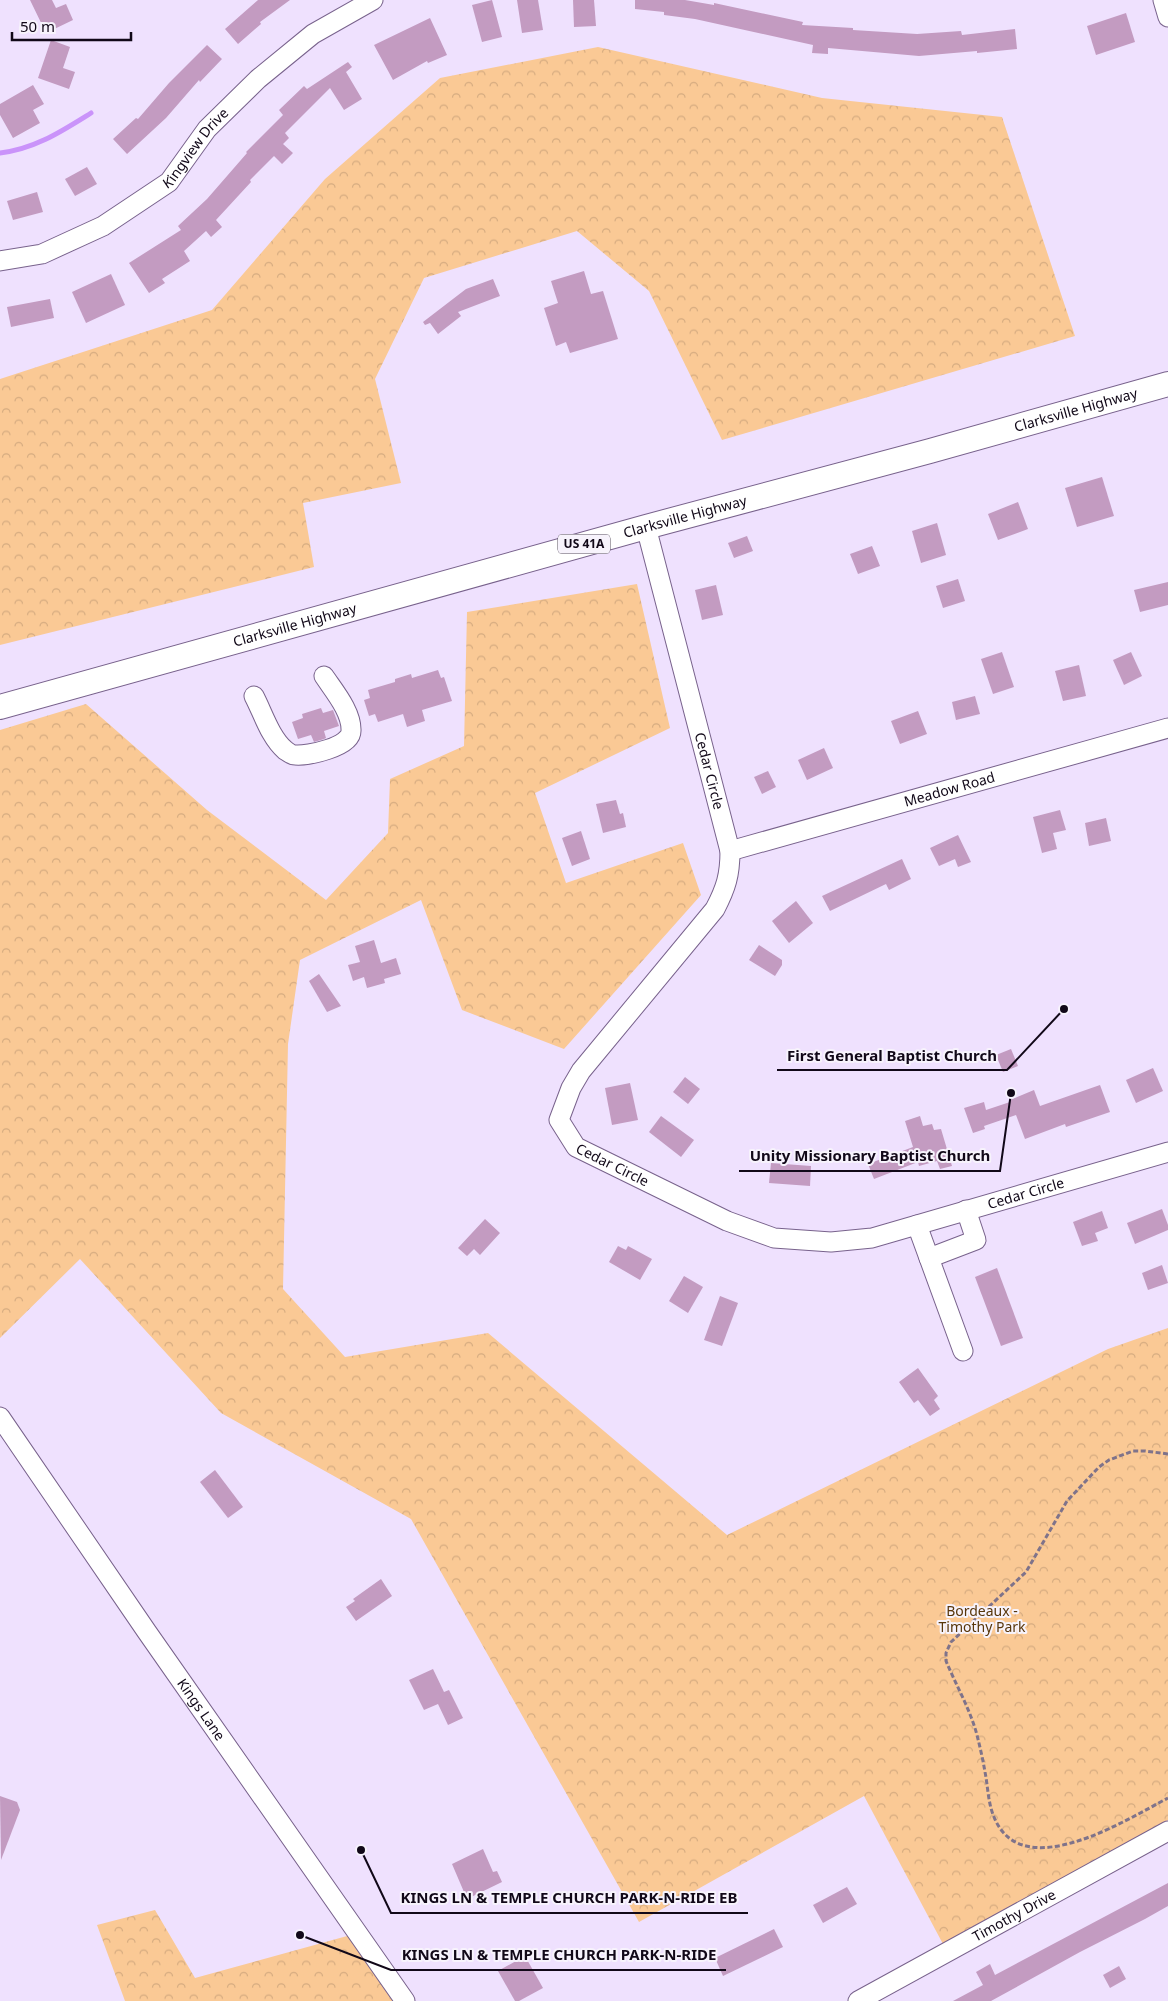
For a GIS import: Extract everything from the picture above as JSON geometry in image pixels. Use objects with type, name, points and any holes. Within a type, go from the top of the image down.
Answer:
[{"type":"main road","name":"Clarksville Highway","points":[[0,708],[646,527],[930,451],[1168,384]]},
{"type":"street","name":"Kingview Drive","points":[[0,261],[42,254],[103,226],[169,182],[207,128],[258,79],[313,34],[373,0]]},
{"type":"street","points":[[1163,0],[1168,17]]},
{"type":"street","name":"Cedar Circle","points":[[646,527],[730,851],[728,880],[715,910],[581,1071],[571,1088],[559,1120],[576,1147],[727,1221],[774,1238],[831,1242],[872,1238],[1168,1152]]},
{"type":"street","points":[[254,696],[279,744],[293,755],[312,753],[337,746],[347,740],[351,732],[349,719],[324,676]]},
{"type":"street","name":"Meadow Road","points":[[730,851],[1168,728]]},
{"type":"street","points":[[929,1258],[976,1240],[966,1210]]},
{"type":"street","points":[[917,1225],[963,1351]]},
{"type":"street","name":"Kings Lane","points":[[0,1417],[147,1632],[405,2001]]},
{"type":"street","name":"Timothy Drive","points":[[858,2001],[1168,1830]]},
{"type":"path","points":[[1168,1454],[1133,1451],[1099,1466],[1067,1501],[1026,1572],[951,1642],[946,1653],[946,1661],[977,1734],[994,1817],[1001,1831],[1013,1842],[1036,1848],[1067,1845],[1093,1836],[1168,1798]]},
{"type":"green space","points":[[598,47],[822,98],[1002,117],[1075,336],[722,440],[649,291],[577,231],[424,278],[375,379],[401,483],[303,503],[314,567],[0,645],[0,379],[212,310],[325,179],[440,78]]},
{"type":"green space","name":"Bordeaux - Timothy Park","points":[[637,584],[670,728],[535,793],[566,883],[683,843],[701,895],[564,1049],[462,1010],[421,900],[300,960],[288,1044],[283,1289],[345,1357],[488,1333],[727,1535],[1108,1349],[1168,1328],[1168,1820],[943,1944],[864,1796],[639,1922],[411,1519],[221,1413],[80,1259],[0,1338],[0,730],[86,704],[207,810],[326,900],[388,833],[390,779],[464,746],[467,612]]},
{"type":"green space","points":[[155,1910],[195,1978],[358,1933],[405,2001],[125,2001],[97,1925]]},
{"type":"building","points":[[30,0],[52,0],[56,8],[66,4],[73,20],[46,33]]},
{"type":"building","points":[[258,0],[290,0],[260,22],[261,24],[238,44],[225,29]]},
{"type":"building","points":[[492,0],[502,37],[482,42],[472,5]]},
{"type":"building","points":[[517,0],[538,0],[543,30],[522,33]]},
{"type":"building","points":[[573,0],[594,0],[596,26],[574,27]]},
{"type":"building","points":[[635,0],[685,0],[714,5],[714,3],[803,22],[802,25],[853,28],[853,30],[917,34],[961,31],[962,35],[1015,29],[1017,49],[919,56],[828,48],[828,54],[812,53],[813,45],[695,19],[664,15],[664,12],[635,9]]},
{"type":"building","points":[[1126,13],[1135,42],[1096,55],[1087,26]]},
{"type":"building","points":[[430,18],[447,55],[428,63],[427,61],[393,80],[374,45]]},
{"type":"building","points":[[51,40],[70,47],[63,68],[75,72],[69,89],[38,78]]},
{"type":"building","points":[[207,45],[222,59],[200,82],[199,80],[166,118],[127,154],[113,139],[136,118],[138,119],[169,83]]},
{"type":"building","points":[[348,62],[352,67],[346,72],[362,99],[344,110],[330,88],[285,133],[289,138],[283,144],[293,153],[282,164],[274,156],[250,180],[251,182],[216,220],[222,227],[211,237],[206,231],[184,251],[190,261],[162,279],[165,283],[149,293],[129,263],[181,230],[178,226],[207,199],[246,152],[283,115],[279,110],[304,86],[307,89]]},
{"type":"building","points":[[33,85],[44,104],[33,110],[40,123],[13,138],[0,115],[0,104]]},
{"type":"building","points":[[87,167],[97,184],[75,196],[65,179]]},
{"type":"building","points":[[37,192],[43,212],[13,220],[7,201]]},
{"type":"building","points":[[584,271],[591,294],[603,291],[618,339],[570,353],[566,342],[556,346],[544,308],[558,303],[551,281]]},
{"type":"building","points":[[111,274],[125,305],[86,323],[72,292]]},
{"type":"building","points":[[493,279],[500,296],[458,312],[461,316],[438,334],[430,323],[425,325],[423,322],[466,289]]},
{"type":"building","points":[[50,299],[54,318],[11,327],[7,307]]},
{"type":"building","points":[[1102,477],[1114,516],[1077,527],[1065,488]]},
{"type":"building","points":[[1018,502],[1028,529],[998,540],[988,514]]},
{"type":"building","points":[[937,523],[946,555],[921,563],[912,531]]},
{"type":"building","points":[[747,536],[753,551],[734,558],[728,543]]},
{"type":"building","points":[[872,546],[880,566],[858,574],[850,554]]},
{"type":"building","points":[[958,579],[965,601],[943,608],[936,586]]},
{"type":"building","points":[[1168,582],[1168,605],[1140,612],[1134,590]]},
{"type":"building","points":[[716,585],[723,615],[702,620],[695,590]]},
{"type":"building","points":[[1002,652],[1014,687],[993,694],[981,659]]},
{"type":"building","points":[[1131,652],[1142,676],[1124,685],[1113,660]]},
{"type":"building","points":[[1079,665],[1086,696],[1063,701],[1055,671]]},
{"type":"building","points":[[438,670],[441,678],[444,677],[452,701],[422,710],[425,721],[407,727],[403,714],[378,722],[375,714],[369,716],[364,700],[370,698],[368,690],[395,682],[395,679],[411,674],[412,678]]},
{"type":"building","points":[[975,696],[980,714],[956,720],[952,702]]},
{"type":"building","points":[[321,708],[323,713],[333,710],[339,726],[324,731],[326,738],[324,739],[314,742],[311,735],[298,739],[292,722],[303,718],[302,714]]},
{"type":"building","points":[[918,711],[927,734],[900,744],[891,721]]},
{"type":"building","points":[[824,748],[833,768],[807,780],[798,760]]},
{"type":"building","points":[[768,771],[776,787],[762,794],[754,777]]},
{"type":"building","points":[[616,800],[620,814],[623,813],[626,827],[603,833],[596,804]]},
{"type":"building","points":[[1060,810],[1066,830],[1053,833],[1057,849],[1042,853],[1033,817]]},
{"type":"building","points":[[1106,818],[1111,841],[1089,846],[1085,823]]},
{"type":"building","points":[[581,831],[590,859],[572,866],[562,838]]},
{"type":"building","points":[[958,835],[971,862],[958,867],[955,859],[939,866],[930,848]]},
{"type":"building","points":[[902,859],[911,879],[889,890],[886,884],[830,911],[822,896]]},
{"type":"building","points":[[796,901],[813,923],[789,943],[772,921]]},
{"type":"building","points":[[374,940],[381,963],[396,958],[401,974],[384,979],[385,983],[367,988],[364,977],[353,981],[348,965],[360,962],[355,946]]},
{"type":"building","points":[[759,945],[782,960],[782,965],[775,976],[749,960]]},
{"type":"building","points":[[319,974],[341,1006],[327,1012],[309,981]]},
{"type":"building","points":[[1011,1049],[1018,1066],[1003,1072],[996,1055]]},
{"type":"building","points":[[1153,1068],[1163,1091],[1136,1103],[1126,1080]]},
{"type":"building","points":[[685,1077],[700,1089],[688,1104],[673,1092]]},
{"type":"building","points":[[630,1083],[638,1120],[612,1125],[605,1088]]},
{"type":"building","points":[[1100,1085],[1110,1112],[1066,1127],[1065,1124],[1025,1139],[1016,1115],[984,1126],[985,1129],[973,1133],[964,1108],[984,1102],[986,1110],[1010,1102],[1010,1100],[1034,1090],[1040,1106]]},
{"type":"building","points":[[661,1116],[694,1140],[681,1157],[649,1132]]},
{"type":"building","points":[[920,1116],[923,1126],[932,1124],[934,1130],[941,1129],[952,1166],[940,1169],[937,1161],[919,1166],[918,1162],[874,1179],[868,1164],[913,1147],[905,1121]]},
{"type":"building","points":[[771,1163],[811,1166],[810,1186],[769,1183]]},
{"type":"building","points":[[1162,1209],[1168,1230],[1135,1244],[1127,1223]]},
{"type":"building","points":[[1102,1211],[1108,1228],[1095,1233],[1098,1241],[1082,1246],[1073,1222]]},
{"type":"building","points":[[485,1219],[500,1233],[480,1255],[474,1249],[467,1256],[458,1248]]},
{"type":"building","points":[[618,1246],[626,1250],[628,1246],[652,1259],[640,1280],[609,1262]]},
{"type":"building","points":[[1162,1265],[1168,1283],[1148,1290],[1142,1273]]},
{"type":"building","points":[[997,1268],[1023,1338],[1001,1346],[975,1277]]},
{"type":"building","points":[[684,1276],[703,1287],[688,1313],[669,1301]]},
{"type":"building","points":[[720,1296],[738,1303],[722,1346],[704,1340]]},
{"type":"building","points":[[918,1368],[938,1396],[934,1400],[940,1409],[930,1416],[918,1400],[914,1403],[899,1382]]},
{"type":"building","points":[[215,1470],[243,1507],[228,1518],[200,1482]]},
{"type":"building","points":[[381,1579],[392,1596],[356,1621],[346,1607],[355,1601],[353,1599]]},
{"type":"building","points":[[433,1669],[444,1692],[449,1690],[463,1718],[448,1725],[438,1704],[424,1710],[409,1680]]},
{"type":"building","points":[[0,1796],[17,1802],[20,1810],[1,1860]]},
{"type":"building","points":[[483,1849],[493,1872],[497,1871],[502,1882],[467,1899],[452,1864]]},
{"type":"building","points":[[1168,1883],[1168,1906],[1145,1919],[991,2001],[953,2001],[983,1985],[976,1972],[990,1964],[995,1975]]},
{"type":"building","points":[[847,1887],[857,1904],[823,1923],[813,1905]]},
{"type":"building","points":[[774,1929],[783,1947],[723,1976],[715,1958]]},
{"type":"building","points":[[525,1956],[543,1988],[519,2001],[515,2001],[498,1971]]},
{"type":"building","points":[[1119,1966],[1126,1979],[1110,1988],[1103,1975]]},
{"type":"waterway","points":[[0,153],[25,148],[37,143],[59,133],[91,113]]},
{"type":"place","name":"First General Baptist Church","points":[[1064,1009]]},
{"type":"place","name":"Unity Missionary Baptist Church","points":[[1011,1093]]},
{"type":"place","name":"KINGS LN & TEMPLE CHURCH PARK-N-RIDE EB","points":[[361,1850]]},
{"type":"place","name":"KINGS LN & TEMPLE CHURCH PARK-N-RIDE","points":[[300,1935]]}]
